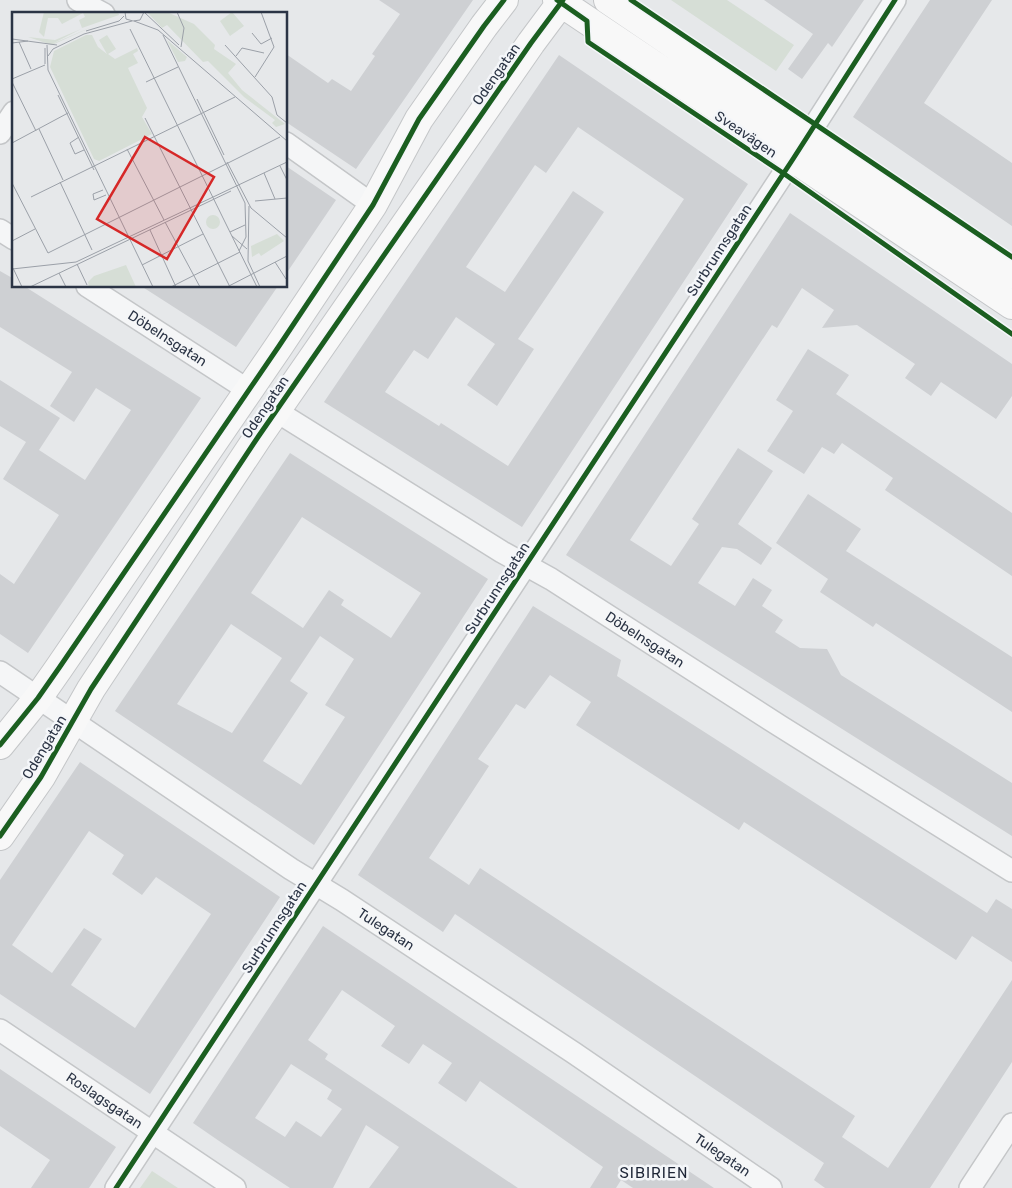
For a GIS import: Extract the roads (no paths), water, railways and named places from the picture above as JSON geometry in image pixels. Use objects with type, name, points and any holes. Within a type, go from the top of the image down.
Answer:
[{"type":"main road","name":"Odengatan","points":[[0,745],[38,698],[373,206],[419,119],[504,0]]},
{"type":"main road","name":"Sveavägen","points":[[608,0],[1012,306]]},
{"type":"main road","name":"Odengatan","points":[[0,836],[41,777],[91,689],[276,411],[560,1]]},
{"type":"main road","name":"Sveavägen","points":[[560,1],[1012,274]]},
{"type":"street","name":"Surbrunnsgatan","points":[[116,1188],[895,0]]},
{"type":"street","points":[[80,4],[99,12]]},
{"type":"street","points":[[0,133],[12,115]]},
{"type":"street","points":[[288,144],[373,206]]},
{"type":"street","points":[[0,230],[12,238]]},
{"type":"street","name":"Döbelnsgatan","points":[[90,288],[248,390]]},
{"type":"street","name":"Döbelnsgatan","points":[[276,411],[502,552],[526,564],[1012,871]]},
{"type":"street","name":"Tulegatan","points":[[0,672],[291,869],[574,1053],[771,1188]]},
{"type":"street","name":"Roslagsgatan","points":[[0,1030],[235,1188]]},
{"type":"street","points":[[970,1188],[1012,1124]]},
{"type":"district","name":"SIBIRIEN","points":[[654,1173]]}]
